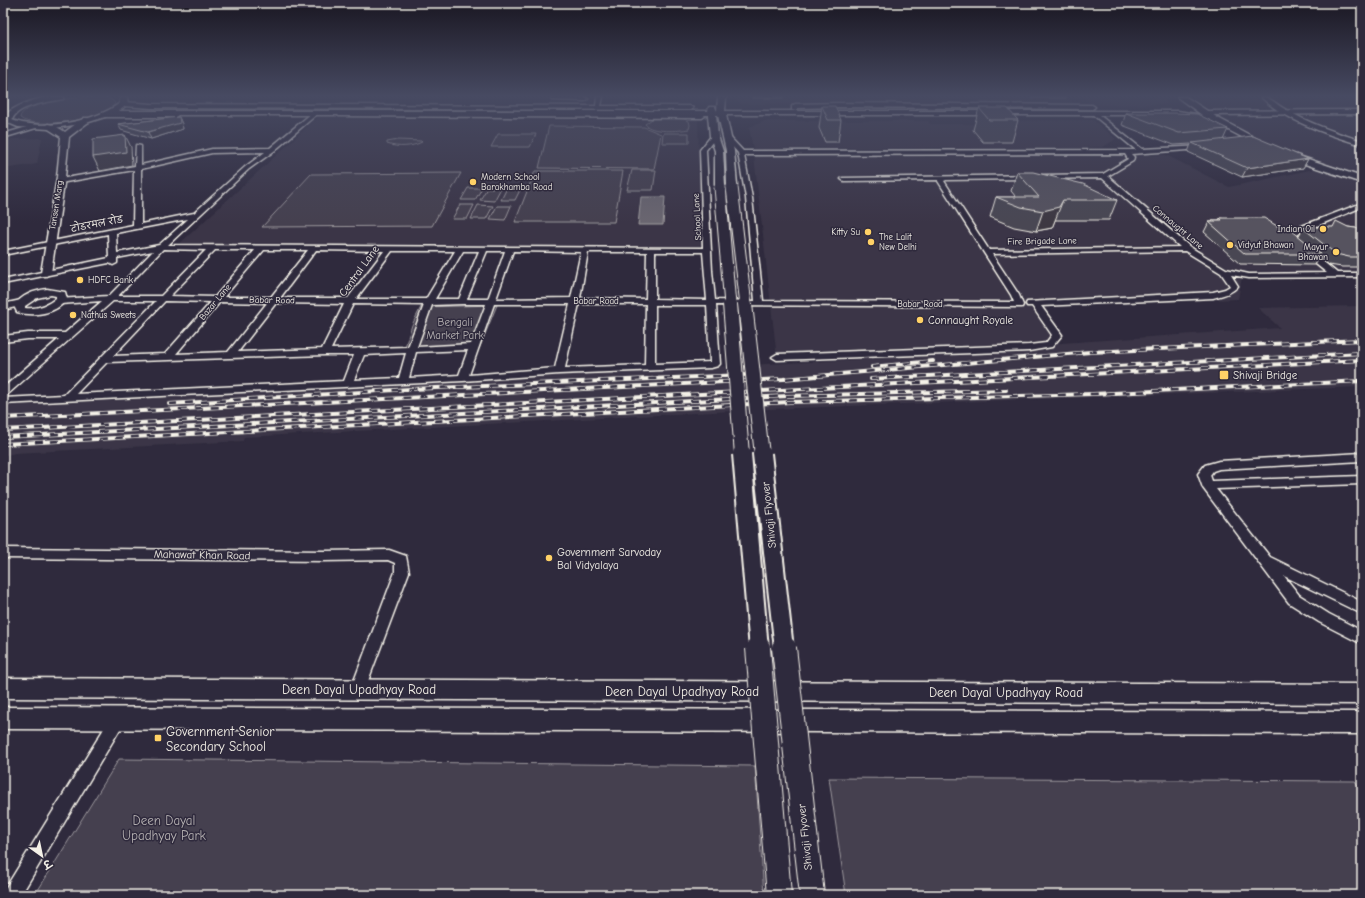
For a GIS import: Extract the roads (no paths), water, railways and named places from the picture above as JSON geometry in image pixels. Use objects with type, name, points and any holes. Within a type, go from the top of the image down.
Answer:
[{"type":"main road","name":"Shivaji Flyover","points":[[715,139],[726,185],[812,895]]},
{"type":"main road","name":"Shivaji Flyover","points":[[730,139],[726,185],[779,895]]},
{"type":"main road","points":[[1250,139],[1296,158],[1362,180]]},
{"type":"main road","name":"Deen Dayal Upadhyay Road","points":[[3,688],[1362,694]]},
{"type":"main road","points":[[3,718],[1362,723]]},
{"type":"street","name":"Tansen Marg","points":[[46,273],[65,139]]},
{"type":"street","points":[[3,393],[66,336],[112,298],[161,247],[248,168],[285,139]]},
{"type":"street","name":"School Lane","points":[[650,368],[715,364],[708,271],[703,150],[712,139]]},
{"type":"street","points":[[733,139],[741,153],[749,198],[759,302]]},
{"type":"street","points":[[1127,139],[1141,151]]},
{"type":"street","points":[[1351,139],[1362,143]]},
{"type":"street","points":[[1241,143],[1254,141]]},
{"type":"street","points":[[137,227],[138,146]]},
{"type":"street","points":[[741,153],[1127,152],[1206,147]]},
{"type":"street","points":[[60,181],[137,168],[212,151],[272,150]]},
{"type":"street","points":[[844,179],[944,178],[951,176],[1104,176],[1131,160],[1131,157],[1127,152]]},
{"type":"street","name":"Connaught Lane","points":[[1104,176],[1187,249],[1224,271],[1250,276],[1361,275]]},
{"type":"street","points":[[944,178],[941,181],[1020,305]]},
{"type":"street","points":[[1335,275],[1294,242],[1290,236],[1297,231],[1362,205]]},
{"type":"street","name":"टोडरमल रोड","points":[[3,252],[196,215]]},
{"type":"street","points":[[112,231],[113,261]]},
{"type":"street","points":[[3,282],[113,261],[161,247],[708,250]]},
{"type":"street","points":[[67,398],[213,247]]},
{"type":"street","name":"Bazar Lane","points":[[169,356],[261,248]]},
{"type":"street","points":[[231,355],[314,248]]},
{"type":"street","name":"Central Lane","points":[[325,352],[350,301],[390,248]]},
{"type":"street","points":[[403,381],[412,349],[429,302],[461,248]]},
{"type":"street","points":[[462,302],[484,249]]},
{"type":"street","points":[[464,378],[510,249]]},
{"type":"street","points":[[559,371],[585,249]]},
{"type":"street","points":[[3,401],[464,378],[559,371],[650,368],[651,249]]},
{"type":"street","name":"Fire Brigade Lane","points":[[987,252],[1187,249]]},
{"type":"street","name":"Babar Road","points":[[61,300],[112,298],[429,302],[651,301],[1020,305],[1213,295],[1228,291],[1234,286],[1224,271]]},
{"type":"street","name":"Tansen Marg","points":[[46,273],[50,274],[48,292]]},
{"type":"street","name":"Tansen Marg","points":[[36,295],[39,277],[46,273]]},
{"type":"street","points":[[3,308],[20,305],[36,295],[48,292],[61,294],[61,300],[49,307],[32,311],[21,310],[20,305]]},
{"type":"street","points":[[777,357],[1029,348],[1049,345],[1058,335],[1035,304]]},
{"type":"street","points":[[3,339],[28,336],[66,336]]},
{"type":"street","points":[[105,359],[169,356],[360,352],[474,347]]},
{"type":"street","points":[[348,383],[360,352]]},
{"type":"street","points":[[1362,457],[1219,465],[1208,468],[1204,474],[1207,485],[1294,599],[1324,618],[1362,638]]},
{"type":"street","points":[[1207,485],[1362,480]]},
{"type":"street","name":"Mahawat Khan Road","points":[[3,553],[324,556],[389,555],[401,560],[402,572],[358,689]]},
{"type":"street","points":[[1265,561],[1362,608]]},
{"type":"street","points":[[11,895],[118,719]]},
{"type":"railway","points":[[3,418],[783,379],[1090,352],[1362,340]]},
{"type":"railway","points":[[871,379],[1362,353]]},
{"type":"railway","points":[[3,430],[1362,360]]},
{"type":"railway","points":[[872,367],[933,361]]},
{"type":"railway","points":[[169,404],[411,389],[744,375]]},
{"type":"railway","points":[[3,444],[790,402],[1093,394],[1362,381]]},
{"type":"railway","points":[[3,437],[788,396],[1006,390]]},
{"type":"place","name":"Modern School Barakhamba Road","points":[[473,182]]},
{"type":"place","name":"Indian Oil","points":[[1323,229]]},
{"type":"place","name":"Kitty Su","points":[[868,232]]},
{"type":"place","name":"The Lalit New Delhi","points":[[871,242]]},
{"type":"place","name":"Vidyut Bhawan","points":[[1230,245]]},
{"type":"place","name":"Mayur Bhawan","points":[[1336,252]]},
{"type":"place","name":"HDFC Bank","points":[[80,280]]},
{"type":"place","name":"Nathus Sweets","points":[[73,315]]},
{"type":"place","name":"Connaught Royale","points":[[920,320]]},
{"type":"place","name":"Shivaji Bridge","points":[[1224,375]]},
{"type":"place","name":"Government Sarvoday Bal Vidyalaya","points":[[549,558]]},
{"type":"place","name":"Government Senior Secondary School","points":[[158,738]]},
{"type":"park label","name":"Bengali Market Park","points":[[455,328]]},
{"type":"park label","name":"Deen Dayal Upadhyay Park","points":[[164,828]]}]
